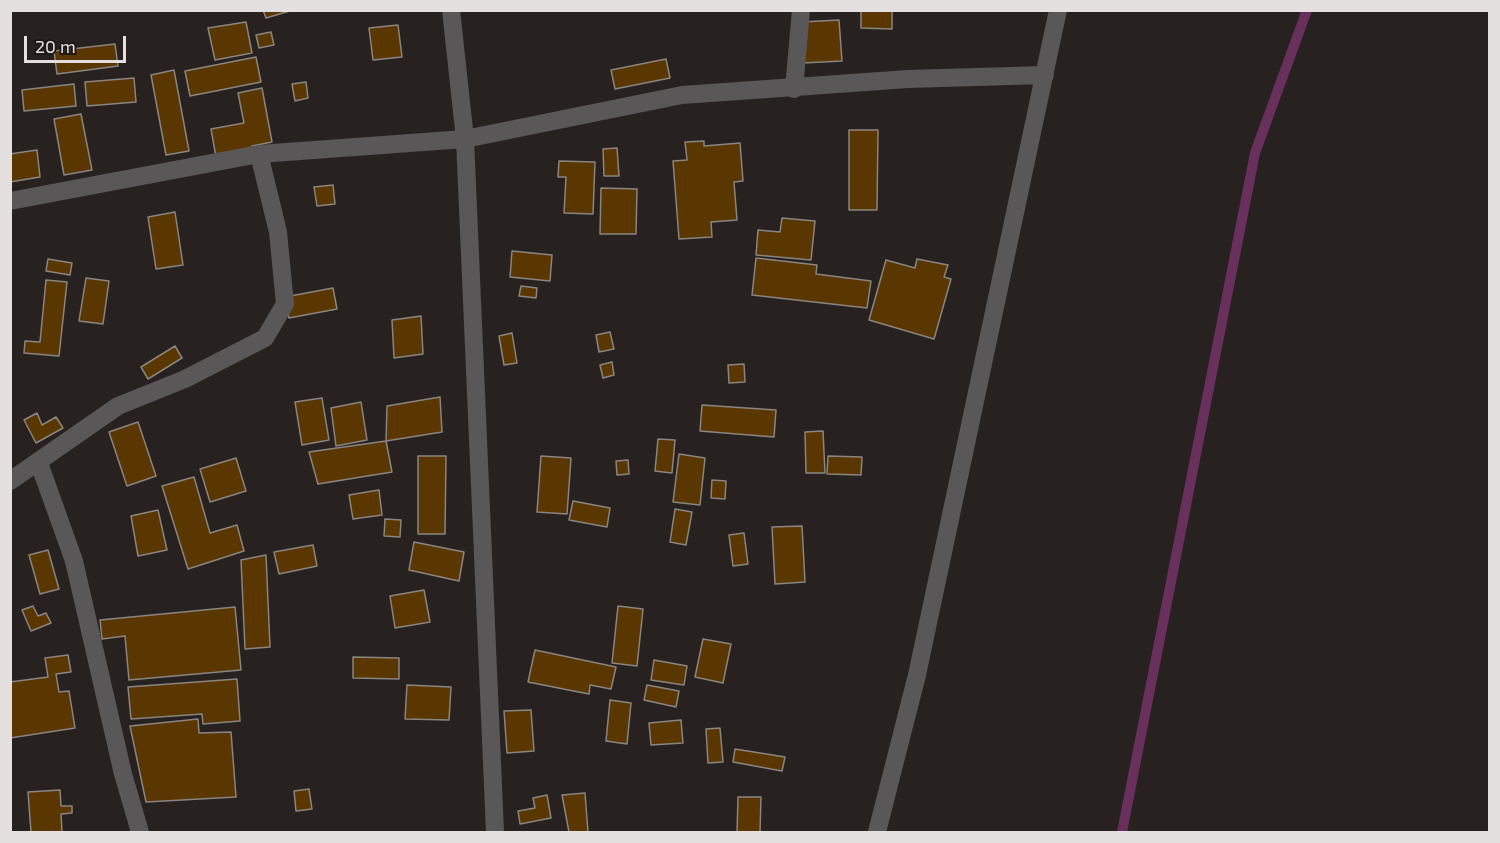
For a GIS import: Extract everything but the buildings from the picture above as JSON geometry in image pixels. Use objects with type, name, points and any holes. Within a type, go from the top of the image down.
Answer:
[{"type":"street","points":[[451,10],[465,140],[495,832]]},
{"type":"street","points":[[794,89],[801,10]]},
{"type":"street","points":[[878,832],[917,675],[1057,11]]},
{"type":"street","points":[[10,201],[259,154],[465,140],[682,95],[794,89],[908,79],[1045,75]]},
{"type":"street","points":[[10,482],[118,406],[185,380],[265,338],[285,304],[285,297],[278,232],[259,154]]},
{"type":"street","points":[[39,463],[74,561],[123,774],[140,832]]},
{"type":"waterway","points":[[1122,832],[1255,153],[1307,10]]}]
